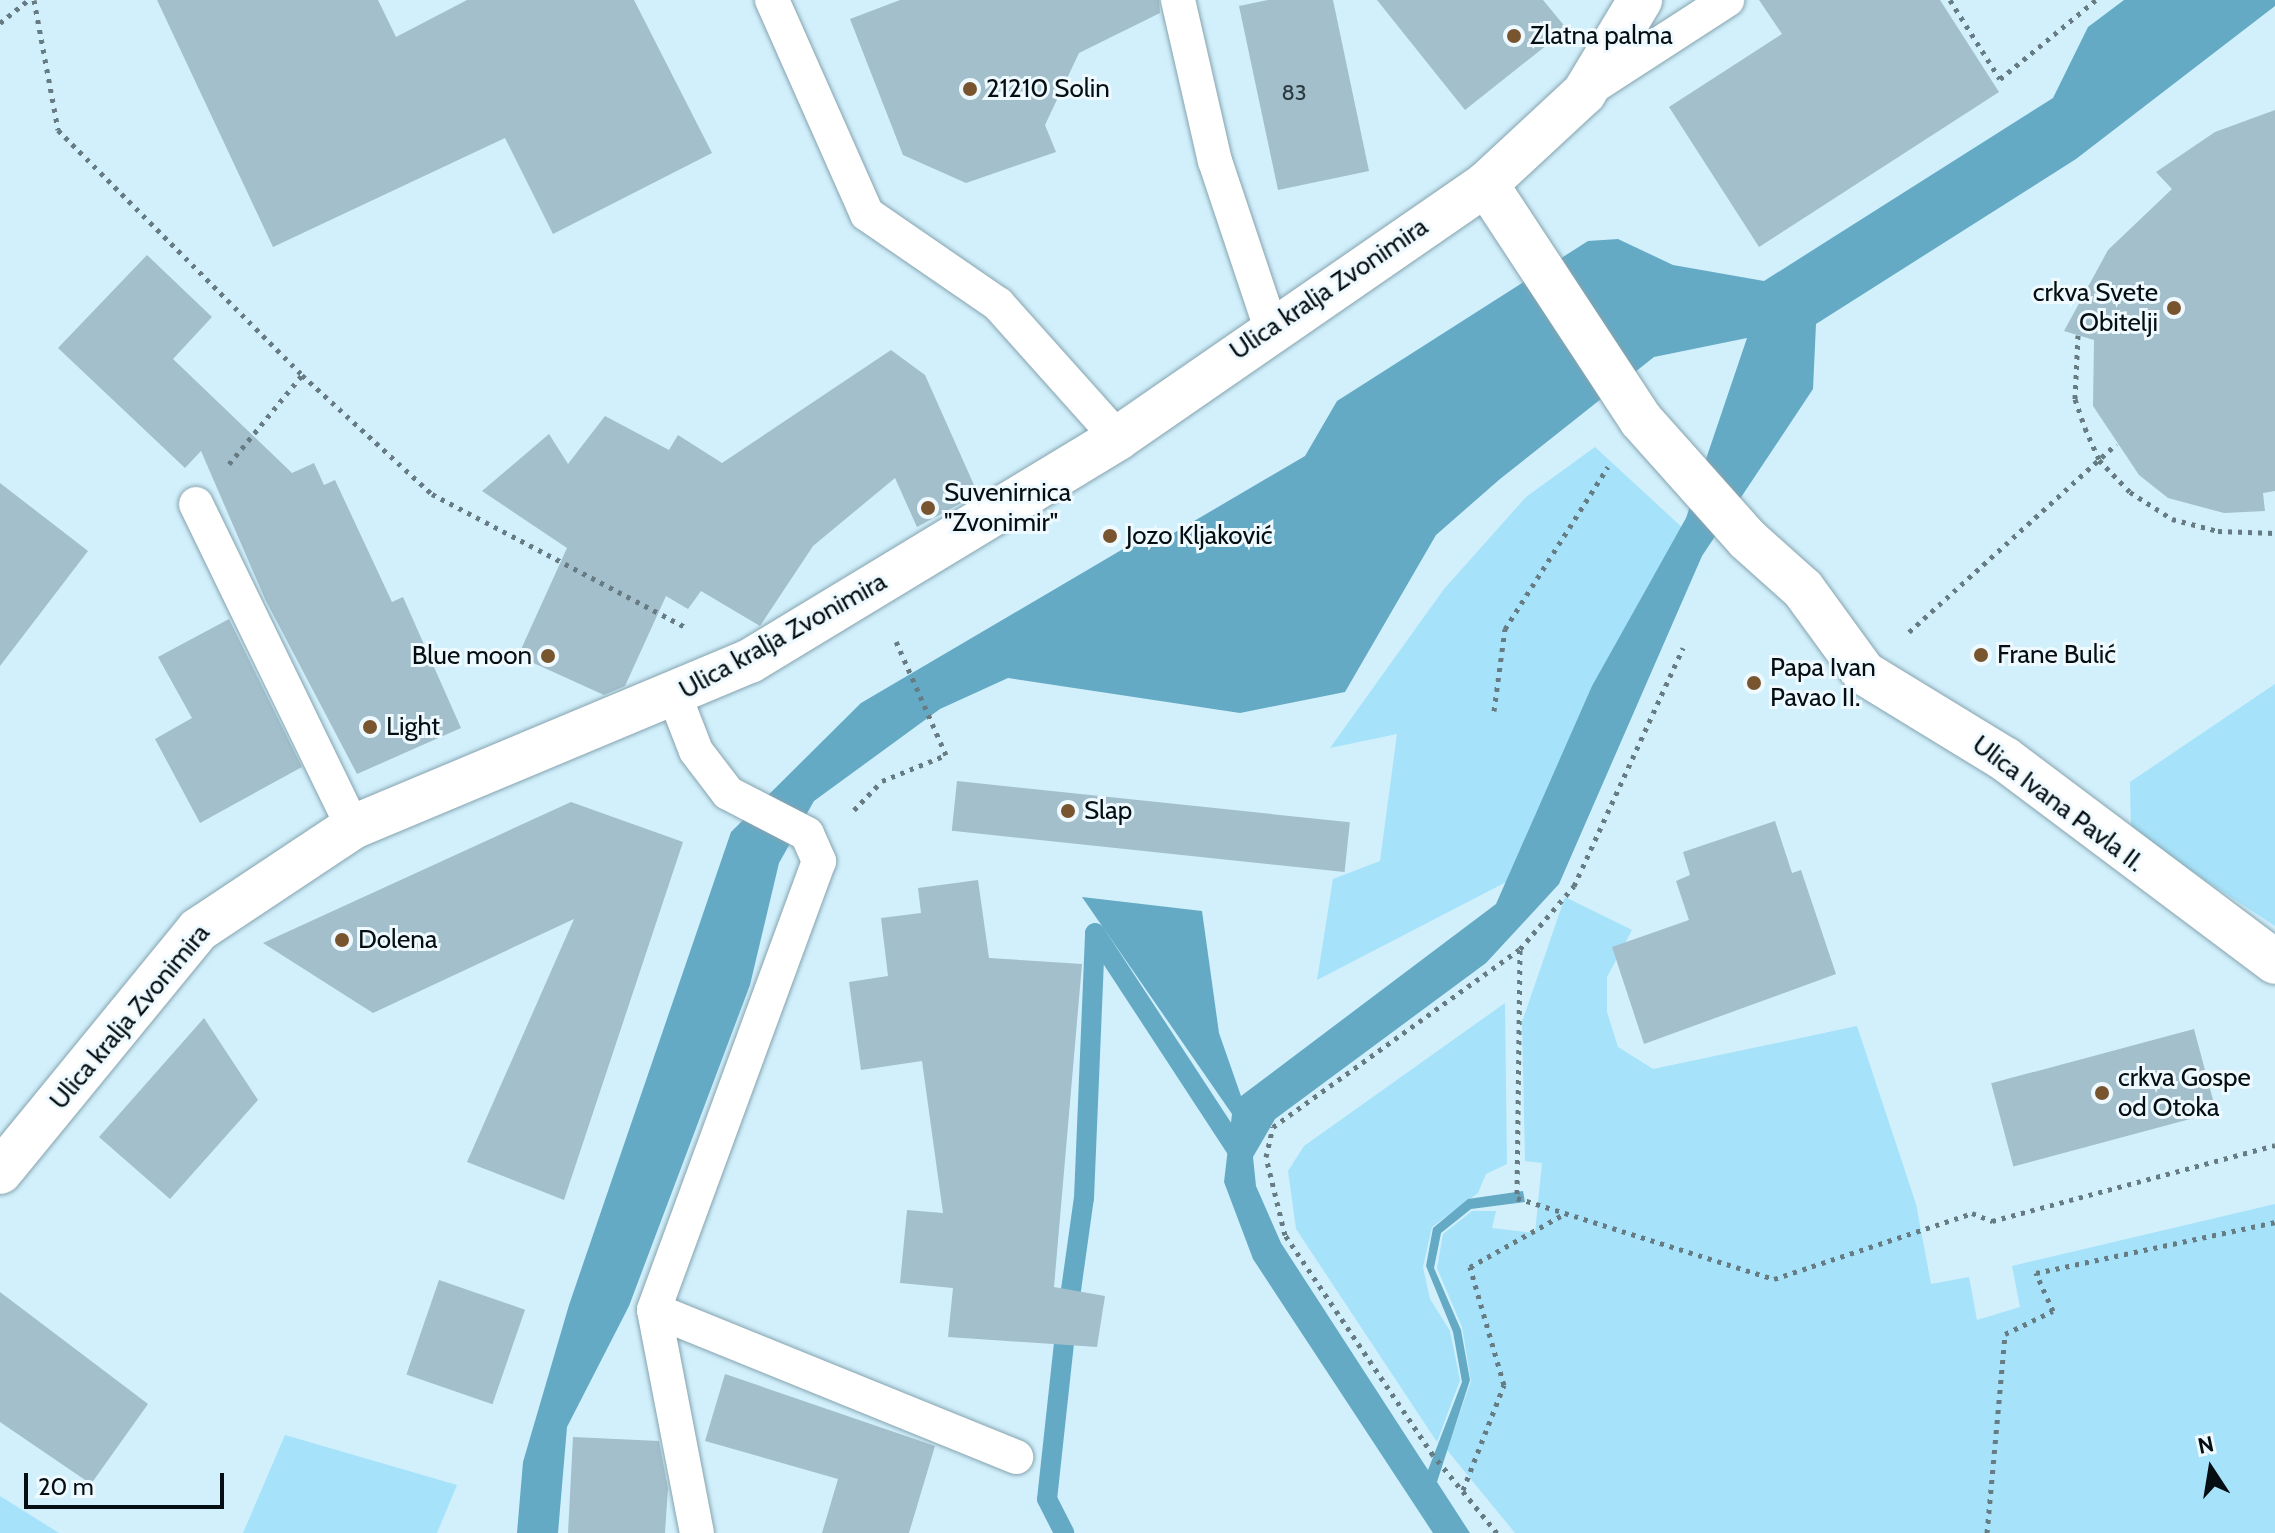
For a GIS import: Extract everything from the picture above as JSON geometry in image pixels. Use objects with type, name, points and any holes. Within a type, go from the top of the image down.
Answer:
[{"type":"street","name":"Ulica kralja Zvonimira","points":[[0,1172],[198,930],[353,827],[675,697],[750,661],[1118,438],[1271,328],[1486,184],[1584,93],[1640,0]]},
{"type":"street","name":"Ulica Ivana Pavla II.","points":[[1486,184],[1532,249],[1641,420],[1747,539],[1803,589],[1864,673],[2005,759],[2275,962]]},
{"type":"lane","points":[[772,0],[867,214],[998,304],[1118,438]]},
{"type":"lane","points":[[1584,93],[1727,0]]},
{"type":"lane","points":[[1185,1],[1215,161],[1271,328]]},
{"type":"lane","points":[[196,504],[353,827]]},
{"type":"lane","points":[[675,697],[696,751],[728,793],[807,834],[819,861],[654,1310],[697,1533]]},
{"type":"lane","points":[[654,1310],[1016,1457]]},
{"type":"path","points":[[0,23],[31,0],[58,130],[302,375],[432,494],[750,661]]},
{"type":"path","points":[[1950,0],[2000,79],[2096,0]]},
{"type":"path","points":[[2078,335],[2075,399],[2099,460],[2172,519],[2275,533]]},
{"type":"path","points":[[196,504],[302,375]]},
{"type":"path","points":[[1864,673],[2116,444]]},
{"type":"path","points":[[1494,711],[1505,629],[1596,483]]},
{"type":"path","points":[[1497,1533],[1433,1455],[1285,1235],[1266,1157],[1273,1127],[1520,949],[1574,886],[1683,648]]},
{"type":"path","points":[[882,781],[946,755],[935,722],[909,668]]},
{"type":"path","points":[[1520,949],[1517,1198],[1774,1279],[1972,1213],[1992,1221],[2275,1145]]},
{"type":"path","points":[[1463,1490],[1504,1385],[1470,1267],[1565,1214]]},
{"type":"path","points":[[1987,1533],[2005,1334],[2053,1311],[2036,1273],[2275,1222]]},
{"type":"shaded area","points":[[2124,0],[2275,0],[2275,6],[2076,159],[1816,324],[1813,389],[1702,556],[1559,884],[1486,963],[1275,1119],[1253,1157],[1256,1186],[1281,1243],[1428,1470],[1462,1382],[1453,1332],[1426,1266],[1433,1228],[1468,1199],[1523,1191],[1525,1202],[1471,1209],[1441,1233],[1434,1268],[1461,1330],[1470,1380],[1437,1482],[1470,1533],[1433,1533],[1253,1259],[1224,1182],[1232,1114],[1082,897],[1202,911],[1219,1033],[1241,1096],[1496,904],[1592,686],[1686,518],[1747,338],[1654,357],[1500,479],[1436,535],[1345,692],[1240,713],[1008,678],[940,709],[814,801],[779,863],[750,985],[629,1306],[567,1427],[558,1533],[517,1533],[523,1462],[569,1305],[731,832],[861,703],[1123,549],[1160,541],[1305,456],[1337,401],[1588,241],[1618,239],[1673,265],[1764,281],[2053,98],[2088,27]]},
{"type":"shaded area","points":[[1595,447],[1686,531],[1514,878],[1317,980],[1333,879],[1380,861],[1397,734],[1330,748],[1444,589],[1526,497]]},
{"type":"shaded area","points":[[2275,684],[2275,926],[2131,832],[2130,782]]},
{"type":"shaded area","points":[[1565,897],[1632,930],[1607,977],[1607,1012],[1618,1047],[1653,1069],[1857,1026],[1916,1204],[1931,1284],[1969,1277],[1977,1320],[2020,1307],[2012,1266],[2275,1204],[2275,1533],[1515,1533],[1447,1450],[1471,1381],[1462,1327],[1437,1268],[1443,1234],[1472,1211],[1496,1211],[1492,1228],[1535,1233],[1542,1163],[1525,1161],[1522,1022]]},
{"type":"shaded area","points":[[1505,1003],[1507,1164],[1486,1174],[1478,1193],[1432,1227],[1423,1267],[1430,1299],[1450,1331],[1460,1380],[1437,1442],[1296,1229],[1288,1171],[1304,1146]]},
{"type":"shaded area","points":[[285,1435],[457,1485],[437,1533],[243,1533]]},
{"type":"shaded area","points":[[0,1496],[59,1533],[0,1533]]},
{"type":"building","points":[[157,0],[378,0],[396,37],[467,0],[634,0],[712,153],[553,234],[505,138],[273,247]]},
{"type":"building","name":"21210 Solin","points":[[900,0],[1159,0],[1160,13],[1079,53],[1045,125],[1056,152],[966,183],[903,155],[850,19]]},
{"type":"building","points":[[1268,0],[1333,0],[1369,171],[1278,190],[1239,6]]},
{"type":"building","points":[[1377,0],[1543,0],[1567,29],[1465,110]]},
{"type":"building","points":[[1759,0],[1940,0],[1999,92],[1759,247],[1669,107],[1782,34]]},
{"type":"building","name":"crkva Svete Obitelji","points":[[2275,110],[2275,491],[2263,493],[2265,511],[2224,513],[2168,498],[2139,475],[2093,406],[2094,340],[2064,331],[2108,250],[2172,189],[2156,172],[2215,132]]},
{"type":"building","points":[[147,255],[212,317],[173,359],[292,473],[314,463],[324,485],[335,480],[392,602],[403,597],[461,728],[357,774],[265,599],[201,451],[185,468],[58,348]]},
{"type":"building","points":[[891,350],[925,375],[978,494],[917,527],[895,478],[813,546],[760,626],[701,591],[688,609],[666,596],[625,686],[604,695],[518,656],[567,548],[482,491],[549,434],[568,464],[605,416],[669,450],[678,435],[722,463]]},
{"type":"building","points":[[0,483],[88,551],[0,666]]},
{"type":"building","points":[[229,619],[302,767],[200,823],[155,739],[192,718],[158,657]]},
{"type":"building","points":[[957,781],[1350,822],[1345,872],[952,831]]},
{"type":"building","points":[[571,802],[683,842],[564,1200],[467,1162],[574,919],[373,1013],[263,943]]},
{"type":"building","points":[[1775,821],[1792,873],[1801,870],[1836,974],[1644,1044],[1612,947],[1689,920],[1676,881],[1690,875],[1683,852]]},
{"type":"building","points":[[978,880],[989,958],[1082,964],[1054,1287],[1105,1296],[1097,1347],[948,1337],[953,1288],[900,1283],[907,1210],[943,1213],[922,1061],[861,1070],[849,982],[888,976],[881,918],[921,913],[918,888]]},
{"type":"building","points":[[204,1018],[258,1100],[170,1199],[99,1137]]},
{"type":"building","name":"crkva Gospe od Otoka","points":[[2194,1029],[2216,1112],[2013,1166],[1991,1083]]},
{"type":"building","points":[[439,1280],[525,1310],[492,1404],[406,1375]]},
{"type":"building","points":[[0,1292],[148,1404],[91,1484],[0,1422]]},
{"type":"building","points":[[725,1374],[935,1446],[909,1533],[822,1533],[838,1479],[705,1441]]},
{"type":"building","points":[[573,1437],[659,1441],[668,1488],[665,1533],[568,1533]]},
{"type":"waterway","points":[[1095,933],[1241,1156]]},
{"type":"waterway","points":[[1071,1290],[1084,1198],[1095,933]]},
{"type":"waterway","points":[[1064,1343],[1047,1499],[1064,1533]]},
{"type":"place","name":"Zlatna palma","points":[[1514,36]]},
{"type":"place","name":"21210 Solin","points":[[970,89]]},
{"type":"place","name":"crkva Svete Obitelji","points":[[2174,308]]},
{"type":"place","name":"Suvenirnica \"Zvonimir\"","points":[[928,508]]},
{"type":"place","name":"Jozo Kljaković","points":[[1110,536]]},
{"type":"place","name":"Frane Bulić","points":[[1981,655]]},
{"type":"place","name":"Blue moon","points":[[548,656]]},
{"type":"place","name":"Papa Ivan Pavao II.","points":[[1754,683]]},
{"type":"place","name":"Light","points":[[370,727]]},
{"type":"place","name":"Slap","points":[[1068,811]]},
{"type":"place","name":"Dolena","points":[[342,940]]},
{"type":"place","name":"crkva Gospe od Otoka","points":[[2102,1093]]}]
